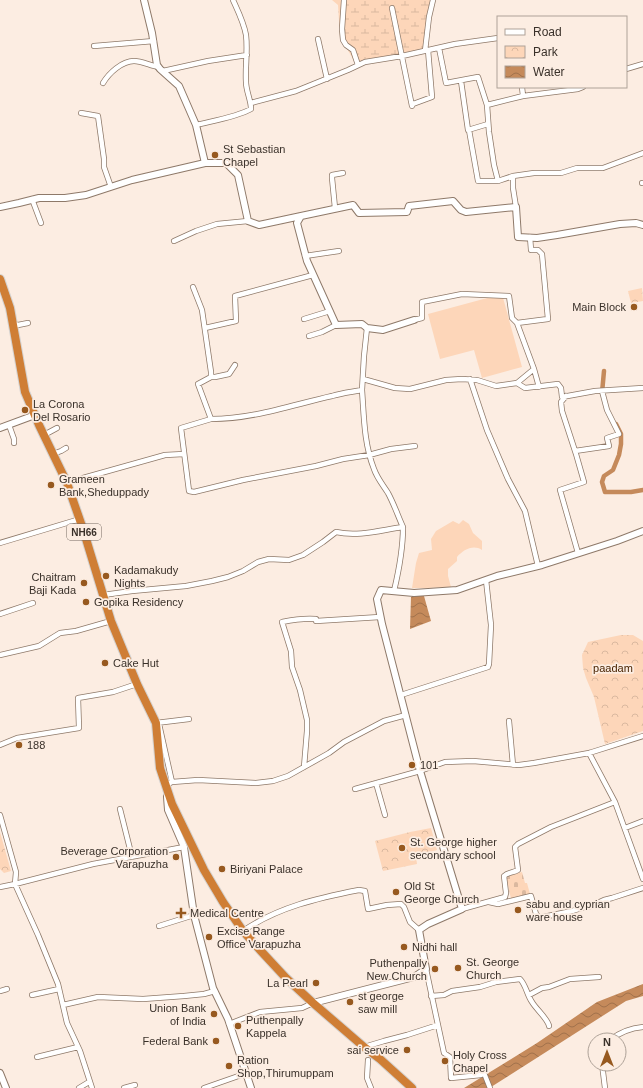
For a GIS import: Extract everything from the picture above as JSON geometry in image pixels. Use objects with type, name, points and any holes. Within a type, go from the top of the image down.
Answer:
[{"type":"highway","name":"NH66","points":[[0,279],[10,308],[25,392],[67,483],[80,519],[111,621],[137,684],[156,723],[160,768],[169,784],[172,804],[204,870],[223,902],[243,931],[286,978],[412,1088]]},
{"type":"street","points":[[144,0],[158,65],[179,86],[196,125],[205,163]]},
{"type":"street","points":[[196,125],[246,112],[251,109],[246,83],[246,35],[243,23],[233,0]]},
{"type":"street","points":[[344,0],[342,29],[343,40],[346,45],[353,50],[358,65]]},
{"type":"street","points":[[392,8],[412,106],[413,104],[432,97],[427,51],[429,17],[433,0]]},
{"type":"street","points":[[251,103],[296,91],[365,62],[402,56],[455,44],[497,38]]},
{"type":"street","points":[[318,39],[327,79]]},
{"type":"street","points":[[94,46],[154,41]]},
{"type":"street","points":[[440,48],[446,83],[478,77],[487,105],[489,132],[498,181]]},
{"type":"street","points":[[103,83],[115,69],[128,62],[134,61],[161,69],[247,55]]},
{"type":"street","points":[[627,69],[643,64]]},
{"type":"street","points":[[461,81],[468,130],[478,181],[498,181],[513,176],[534,173],[561,173],[578,168],[603,168],[643,153]]},
{"type":"street","points":[[522,88],[523,96]]},
{"type":"street","points":[[487,105],[523,96],[580,88]]},
{"type":"street","points":[[81,113],[98,116],[104,167],[110,187]]},
{"type":"street","points":[[469,130],[488,124]]},
{"type":"street","points":[[0,207],[38,198],[65,198],[86,195],[132,180],[205,163],[226,163],[238,175],[248,222]]},
{"type":"street","points":[[335,208],[332,175],[343,172]]},
{"type":"street","points":[[513,176],[518,237],[537,238],[620,224],[636,223],[643,225]]},
{"type":"street","points":[[32,199],[40,223]]},
{"type":"street","points":[[174,241],[196,231],[217,224],[248,222],[259,225],[353,205],[360,213],[407,212],[410,206],[453,201],[461,210],[466,212],[516,207]]},
{"type":"street","points":[[301,216],[298,223],[305,256],[336,325]]},
{"type":"street","points":[[517,323],[548,319],[542,254],[538,250],[531,250],[530,237]]},
{"type":"street","points":[[305,256],[339,251]]},
{"type":"street","points":[[205,328],[236,321],[235,296],[313,275]]},
{"type":"street","points":[[193,287],[202,310],[211,377]]},
{"type":"street","points":[[309,336],[322,332],[336,325],[362,324],[367,328],[383,330],[422,318],[422,302],[462,294],[509,296],[512,318],[517,323],[534,368],[539,386]]},
{"type":"street","points":[[304,319],[330,311]]},
{"type":"street","points":[[13,324],[18,325],[28,323]]},
{"type":"street","points":[[367,328],[362,390],[364,421],[369,455],[374,470],[388,494],[403,527],[402,552],[394,591]]},
{"type":"street","points":[[211,418],[198,384],[211,377],[215,378],[230,374],[235,365]]},
{"type":"street","points":[[363,379],[395,388],[410,389],[446,380],[470,379],[496,386],[517,383],[534,368]]},
{"type":"street","points":[[470,379],[487,430],[508,479],[525,511],[538,566]]},
{"type":"street","points":[[517,383],[525,388],[558,384],[561,388],[562,396],[643,388]]},
{"type":"street","points":[[362,390],[333,395],[260,414],[226,418],[211,418],[181,428],[189,491],[194,492],[243,480],[369,455],[391,449],[415,446]]},
{"type":"street","points":[[576,452],[609,446],[607,438],[619,434],[607,410],[602,391]]},
{"type":"street","points":[[566,396],[561,402],[562,411],[576,452],[584,482],[560,490],[578,553]]},
{"type":"street","points":[[0,428],[35,415]]},
{"type":"street","points":[[9,425],[14,442]]},
{"type":"street","points":[[44,435],[57,428]]},
{"type":"street","points":[[53,454],[66,448]]},
{"type":"street","points":[[67,483],[165,455],[184,454]]},
{"type":"street","points":[[0,543],[80,519]]},
{"type":"street","points":[[103,595],[186,586],[212,581],[243,571],[258,562],[269,559],[289,560],[302,555],[336,532],[344,534],[363,533],[403,527]]},
{"type":"street","points":[[462,909],[420,771],[380,617],[377,599],[381,590],[414,593],[457,590],[497,576],[538,566],[616,541],[643,530]]},
{"type":"street","points":[[401,695],[488,667],[491,625],[486,580]]},
{"type":"street","points":[[0,614],[34,603]]},
{"type":"street","points":[[304,767],[307,720],[300,690],[292,666],[291,651],[282,622],[314,618],[316,621],[380,617]]},
{"type":"street","points":[[0,654],[39,646],[60,633],[76,631],[111,621]]},
{"type":"street","points":[[0,745],[18,738],[79,728],[78,698],[113,692],[137,684]]},
{"type":"street","points":[[251,1088],[230,1024],[213,988],[194,915],[184,847],[168,810],[169,784],[198,780],[256,783],[273,781],[288,776],[329,753],[344,742],[384,721],[406,715]]},
{"type":"street","points":[[156,723],[189,719]]},
{"type":"street","points":[[509,721],[513,765]]},
{"type":"street","points":[[354,789],[420,771],[445,762],[473,761],[519,765],[589,753],[643,736]]},
{"type":"street","points":[[589,753],[615,802],[643,880]]},
{"type":"street","points":[[376,782],[385,815]]},
{"type":"street","points":[[419,930],[428,924],[462,909],[505,897],[504,876],[518,870],[515,847],[518,844],[551,827],[615,802]]},
{"type":"street","points":[[120,809],[132,857]]},
{"type":"street","points":[[0,815],[16,872],[15,884],[38,935],[59,989],[67,1023],[78,1047],[92,1088]]},
{"type":"street","points":[[625,828],[643,821]]},
{"type":"street","points":[[0,887],[93,864],[184,847]]},
{"type":"street","points":[[487,902],[498,904],[531,896],[536,914],[540,918],[591,906],[604,900],[643,888]]},
{"type":"street","points":[[243,931],[257,921],[298,905],[321,897],[359,890],[365,891],[368,909],[401,904],[404,907],[410,922],[419,930],[431,996],[444,1053],[450,1057],[451,1078],[481,1075],[484,1073],[490,1088]]},
{"type":"street","points":[[159,926],[194,915]]},
{"type":"street","points":[[230,1024],[260,1012],[302,1008],[313,1003],[414,976],[426,969]]},
{"type":"street","points":[[529,994],[570,979],[599,977]]},
{"type":"street","points":[[431,996],[444,995],[452,991],[480,987],[496,982],[520,979],[529,994],[530,1000],[537,1010],[549,1021],[549,1026]]},
{"type":"street","points":[[0,991],[7,989]]},
{"type":"street","points":[[32,995],[59,989]]},
{"type":"street","points":[[63,1005],[98,997],[143,999],[204,994],[215,991]]},
{"type":"street","points":[[364,1047],[438,1026]]},
{"type":"street","points":[[625,1032],[643,1027]]},
{"type":"street","points":[[37,1057],[78,1047]]},
{"type":"street","points":[[368,1060],[366,1078],[371,1088]]},
{"type":"street","points":[[603,1072],[606,1088]]},
{"type":"street","points":[[0,1073],[6,1088]]},
{"type":"street","points":[[204,1088],[247,1073]]},
{"type":"street","points":[[79,1088],[89,1082]]},
{"type":"street","points":[[124,1088],[135,1085]]},
{"type":"green space","points":[[332,0],[430,0],[424,49],[403,56],[362,61],[356,64],[340,37],[338,5]]},
{"type":"green space","points":[[642,288],[643,301],[631,303],[628,291]]},
{"type":"green space","points":[[502,294],[522,367],[482,378],[474,350],[440,359],[428,314]]},
{"type":"green space","points":[[463,520],[469,524],[473,533],[482,541],[482,550],[479,548],[468,549],[457,557],[457,561],[448,569],[451,587],[412,588],[419,553],[432,550],[431,539],[436,531],[453,521],[459,524]]},
{"type":"green space","name":"paadam","points":[[621,635],[633,635],[643,641],[643,731],[605,744],[594,697],[583,668],[582,655],[588,642]]},
{"type":"green space","points":[[431,828],[437,850],[416,856],[417,864],[383,871],[375,841]]},
{"type":"green space","points":[[0,832],[11,871],[4,873],[0,869]]},
{"type":"green space","points":[[522,872],[530,894],[511,899],[506,876]]},
{"type":"water","points":[[412,595],[424,596],[431,621],[410,629],[411,597]]},
{"type":"water","points":[[643,984],[643,996],[626,1001],[490,1088],[464,1088],[537,1043],[597,1002]]},
{"type":"waterway","points":[[602,393],[604,371]]},
{"type":"waterway","points":[[616,424],[621,434],[621,444],[619,455],[613,470],[604,476],[602,482],[605,492],[631,492],[643,490]]},
{"type":"place","name":"St Sebastian Chapel","points":[[215,155]]},
{"type":"place","name":"Main Block","points":[[634,307]]},
{"type":"place","name":"La Corona Del Rosario","points":[[25,410]]},
{"type":"place","name":"Grameen Bank,Sheduppady","points":[[51,485]]},
{"type":"place","name":"Kadamakudy Nights","points":[[106,576]]},
{"type":"place","name":"Chaitram Baji Kada","points":[[84,583]]},
{"type":"place","name":"Gopika Residency","points":[[86,602]]},
{"type":"place","name":"Cake Hut","points":[[105,663]]},
{"type":"place","name":"188","points":[[19,745]]},
{"type":"place","name":"101","points":[[412,765]]},
{"type":"place","name":"St. George higher secondary school","points":[[402,848]]},
{"type":"place","name":"Beverage Corporation Varapuzha","points":[[176,857]]},
{"type":"place","name":"Biriyani Palace","points":[[222,869]]},
{"type":"place","name":"Old St George Church","points":[[396,892]]},
{"type":"place","name":"sabu and cyprian ware house","points":[[518,910]]},
{"type":"place","name":"Medical Centre","points":[[181,913]]},
{"type":"place","name":"Excise Range Office Varapuzha","points":[[209,937]]},
{"type":"place","name":"Nidhi hall","points":[[404,947]]},
{"type":"place","name":"St. George Church","points":[[458,968]]},
{"type":"place","name":"Puthenpally New Church","points":[[435,969]]},
{"type":"place","name":"La Pearl","points":[[316,983]]},
{"type":"place","name":"st george saw mill","points":[[350,1002]]},
{"type":"place","name":"Union Bank of India","points":[[214,1014]]},
{"type":"place","name":"Puthenpally Kappela","points":[[238,1026]]},
{"type":"place","name":"Federal Bank","points":[[216,1041]]},
{"type":"place","name":"sai service","points":[[407,1050]]},
{"type":"place","name":"Holy Cross Chapel","points":[[445,1061]]},
{"type":"place","name":"Ration Shop,Thirumuppam","points":[[229,1066]]}]
